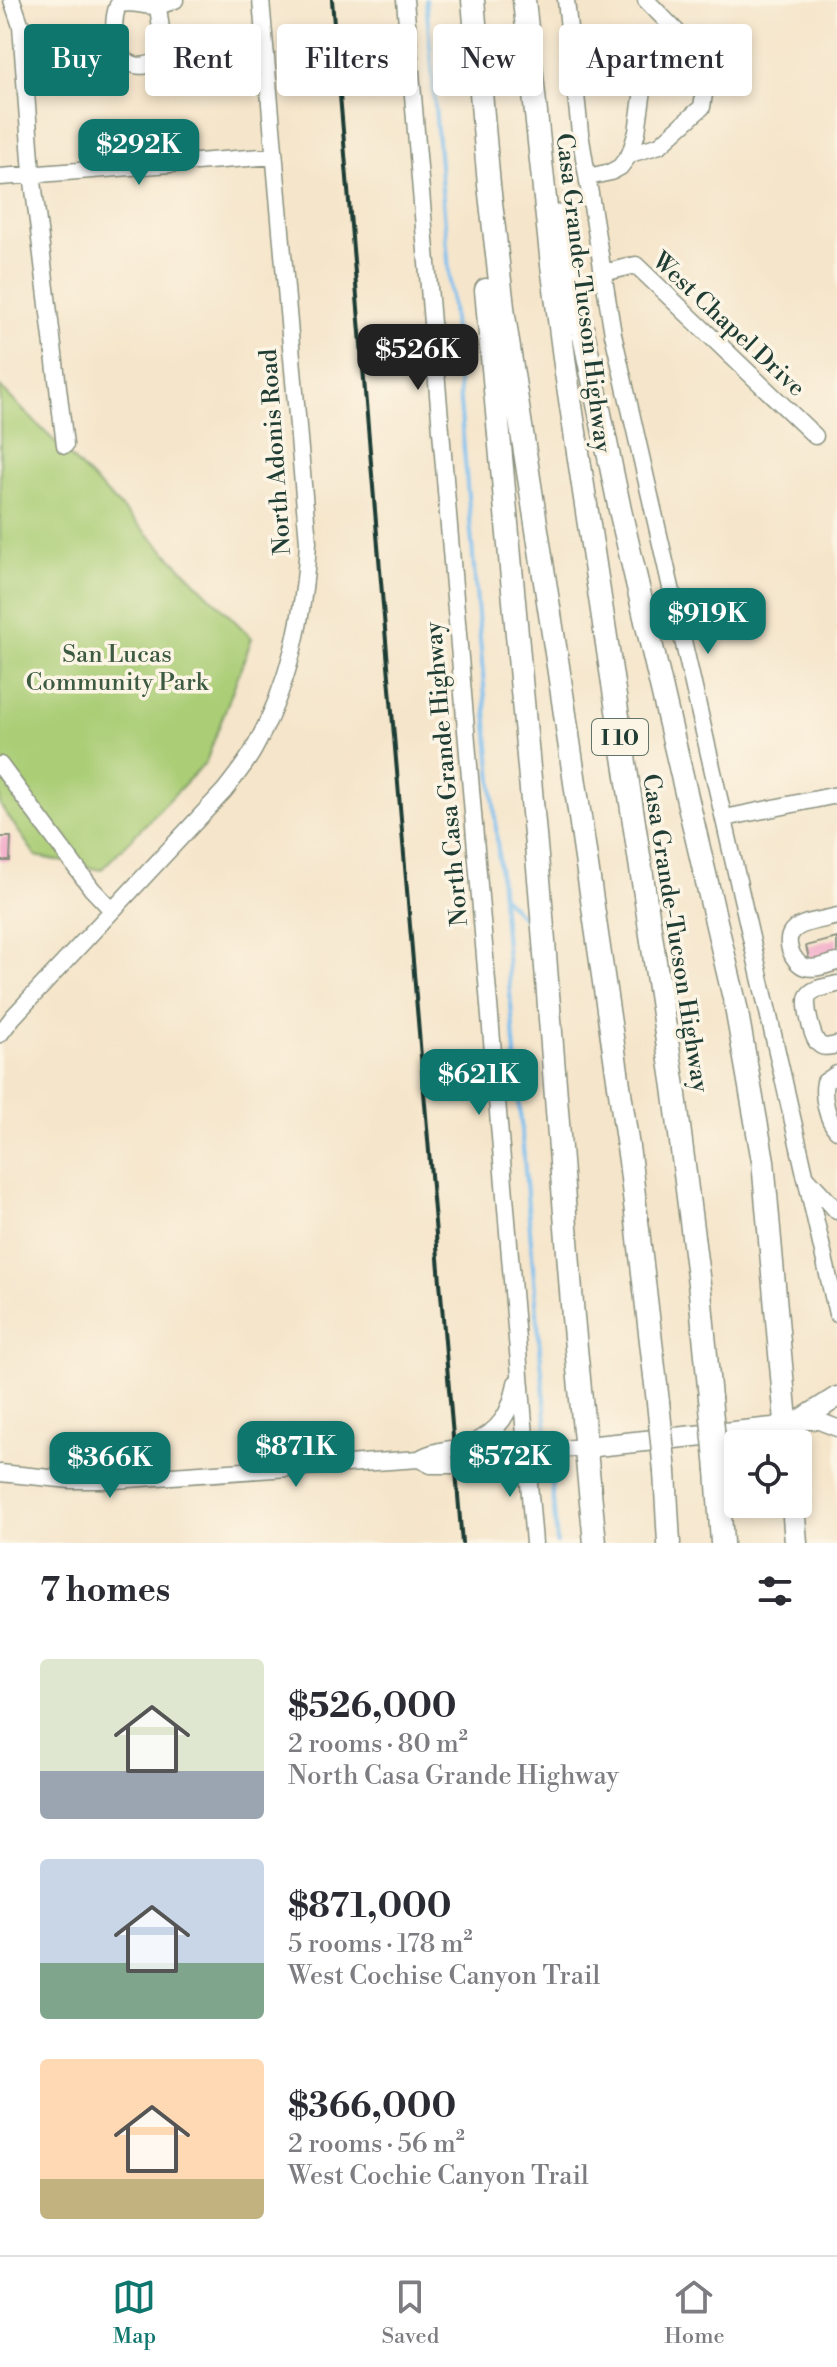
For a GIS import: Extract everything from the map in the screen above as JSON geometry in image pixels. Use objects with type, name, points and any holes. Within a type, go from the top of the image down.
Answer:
[{"type":"highway","name":"I 10","points":[[473,0],[489,185],[506,331],[630,1161],[658,1402],[669,1543]]},
{"type":"highway","name":"Casa Grande-Tucson Highway","points":[[524,0],[526,24]]},
{"type":"highway","name":"Casa Grande-Tucson Highway","points":[[533,96],[564,358],[674,1087],[700,1292],[722,1543]]},
{"type":"highway","points":[[535,96],[620,510],[736,1007],[763,1161],[791,1430]]},
{"type":"highway","points":[[489,185],[482,238],[595,1543]]},
{"type":"highway","points":[[794,1518],[796,1543]]},
{"type":"main road","points":[[791,1430],[837,1397]]},
{"type":"main road","points":[[586,1447],[724,1434]]},
{"type":"street","points":[[0,1],[12,0],[21,26],[32,173],[65,445]]},
{"type":"street","points":[[145,66],[124,59],[117,43],[115,13],[118,5],[134,2],[158,7],[175,0]]},
{"type":"street","name":"North Adonis Road","points":[[0,1034],[224,791],[251,754],[271,715],[290,664],[300,625],[306,588],[308,542],[261,0]]},
{"type":"street","name":"North Casa Grande Highway","points":[[405,0],[518,1343],[541,1450],[534,1543]]},
{"type":"street","points":[[566,0],[580,133],[613,334],[837,1314]]},
{"type":"street","points":[[646,0],[669,24]]},
{"type":"street","points":[[158,7],[160,24]]},
{"type":"street","points":[[261,54],[266,54]]},
{"type":"street","points":[[588,177],[611,172],[620,167],[630,154],[642,96]]},
{"type":"street","points":[[630,154],[660,145],[702,107],[704,96]]},
{"type":"street","points":[[0,177],[274,156]]},
{"type":"street","name":"West Chapel Drive","points":[[603,273],[636,265],[815,436]]},
{"type":"street","points":[[0,765],[92,889],[112,910]]},
{"type":"street","points":[[725,818],[837,795]]},
{"type":"street","points":[[837,916],[799,926],[790,934],[789,941],[796,961],[804,967],[837,962]]},
{"type":"street","points":[[837,984],[814,990],[807,996],[814,1039],[819,1045],[831,1046],[815,1007],[825,995],[837,992]]},
{"type":"street","points":[[837,1064],[826,1069],[823,1075],[831,1078],[823,1088],[831,1122],[837,1130]]},
{"type":"street","points":[[805,1176],[837,1211]]},
{"type":"street","points":[[455,1450],[487,1436],[507,1416],[516,1383],[518,1343]]},
{"type":"street","points":[[791,1430],[819,1421],[837,1428]]},
{"type":"street","points":[[0,1473],[71,1480],[114,1480],[366,1464],[419,1459],[434,1452],[455,1450],[586,1447]]},
{"type":"street","points":[[419,1459],[431,1465],[456,1465],[541,1450]]},
{"type":"green space","name":"San Lucas Community Park","points":[[0,387],[252,638],[206,762],[101,870],[36,856],[0,805]]},
{"type":"building","points":[[0,837],[11,837],[10,861],[0,861]]},
{"type":"building","points":[[837,938],[837,956],[810,963],[806,946]]},
{"type":"waterway","points":[[426,0],[547,1431]]},
{"type":"waterway","points":[[503,897],[532,927]]},
{"type":"waterway","points":[[551,1476],[557,1543]]},
{"type":"railway","points":[[332,0],[462,1543]]}]
